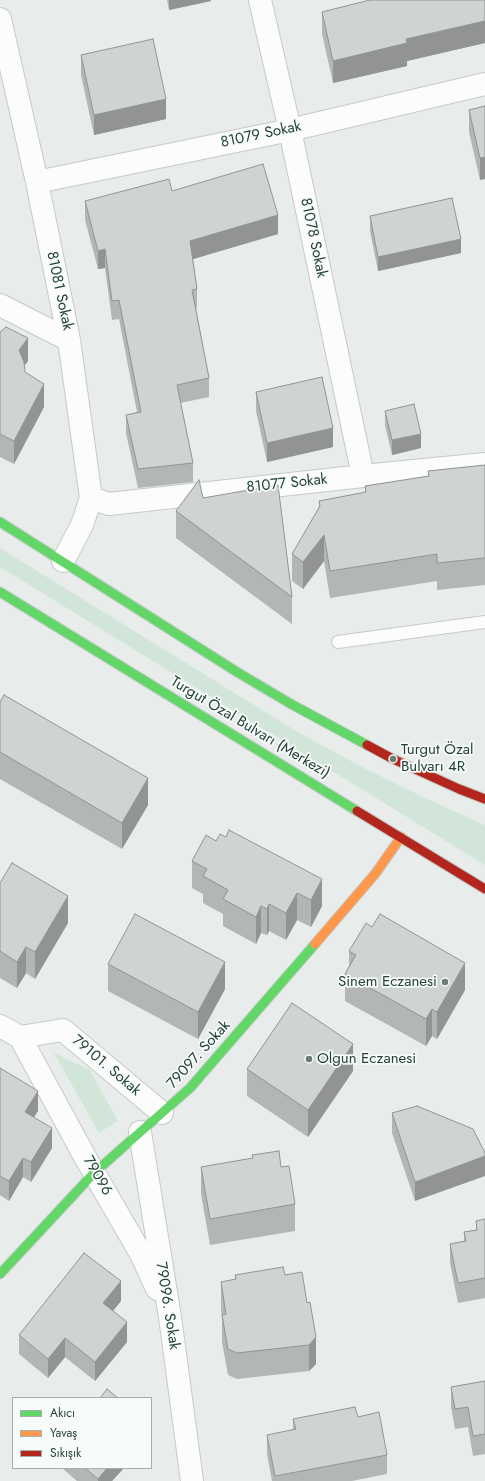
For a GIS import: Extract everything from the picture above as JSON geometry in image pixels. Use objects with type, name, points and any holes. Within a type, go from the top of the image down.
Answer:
[{"type":"main road","points":[[0,522],[237,672],[315,718],[393,759],[485,799]]},
{"type":"main road","name":"Turgut Özal Bulvarı (Merkezi)","points":[[0,592],[485,890]]},
{"type":"main road","name":"79097. Sokak","points":[[0,1274],[94,1173],[190,1088],[375,874],[400,837]]},
{"type":"street","name":"81078 Sokak","points":[[260,0],[290,130],[363,476]]},
{"type":"street","name":"81081 Sokak","points":[[0,19],[37,182],[69,340],[91,498],[82,525],[63,561]]},
{"type":"street","name":"81079 Sokak","points":[[37,182],[290,130],[485,84]]},
{"type":"street","points":[[0,305],[69,340]]},
{"type":"street","name":"81077 Sokak","points":[[91,498],[109,504],[485,464]]},
{"type":"street","points":[[0,1026],[20,1037]]},
{"type":"street","name":"79101. Sokak","points":[[20,1037],[63,1030],[162,1113]]},
{"type":"street","name":"79096","points":[[20,1037],[94,1173],[141,1254],[170,1317]]},
{"type":"street","name":"79096. Sokak","points":[[140,1132],[170,1317],[192,1481]]},
{"type":"lane","points":[[338,642],[485,622]]},
{"type":"green space","points":[[0,548],[301,734],[360,766],[427,799],[485,825],[485,865],[0,567]]},
{"type":"green space","points":[[54,1053],[90,1070],[118,1121],[99,1133]]},
{"type":"building","points":[[370,0],[485,0],[485,21],[406,39],[407,43],[333,61],[322,12]]},
{"type":"building","points":[[153,39],[166,99],[94,115],[81,55]]},
{"type":"building","points":[[485,106],[485,157],[480,158],[469,110]]},
{"type":"building","points":[[263,164],[278,215],[190,241],[197,289],[192,290],[209,378],[177,385],[193,463],[138,469],[126,415],[141,412],[119,300],[112,301],[105,249],[98,251],[85,201],[169,179],[172,191]]},
{"type":"building","points":[[452,198],[461,239],[378,257],[370,216]]},
{"type":"building","points":[[6,327],[28,338],[19,350],[24,362],[25,372],[44,384],[14,441],[0,434],[0,332]]},
{"type":"building","points":[[322,377],[333,428],[267,443],[256,392]]},
{"type":"building","points":[[414,404],[421,434],[392,440],[385,411]]},
{"type":"building","points":[[485,465],[485,558],[437,563],[437,554],[330,571],[324,535],[303,562],[292,554],[320,506],[319,501],[366,492],[365,486],[429,476],[428,471]]},
{"type":"building","points":[[199,480],[203,498],[278,485],[292,597],[176,511]]},
{"type":"building","points":[[4,695],[148,778],[122,823],[0,752],[0,702]]},
{"type":"building","points":[[229,830],[322,879],[311,900],[297,893],[286,913],[269,904],[267,909],[261,906],[256,917],[223,899],[228,890],[203,876],[207,869],[192,861],[206,835],[216,841],[220,834],[226,837]]},
{"type":"building","points":[[12,863],[68,896],[35,952],[26,947],[17,962],[0,951],[0,883]]},
{"type":"building","points":[[135,914],[225,962],[198,1012],[108,964]]},
{"type":"building","points":[[380,914],[465,963],[437,1012],[432,1009],[426,1019],[345,974],[356,955],[349,951],[366,923],[372,927]]},
{"type":"building","points":[[292,1003],[353,1044],[308,1110],[247,1069]]},
{"type":"building","points":[[0,1068],[38,1091],[25,1112],[52,1128],[31,1162],[23,1158],[9,1181],[0,1176]]},
{"type":"building","points":[[417,1106],[473,1129],[485,1153],[485,1156],[415,1182],[392,1113]]},
{"type":"building","points":[[279,1151],[281,1167],[289,1166],[295,1204],[210,1219],[201,1167],[253,1158],[252,1155]]},
{"type":"building","points":[[485,1219],[485,1278],[458,1283],[450,1244],[466,1241],[464,1232],[477,1230],[476,1221]]},
{"type":"building","points":[[84,1253],[121,1281],[103,1303],[127,1322],[95,1362],[65,1338],[48,1359],[19,1335]]},
{"type":"building","points":[[283,1267],[285,1275],[302,1272],[307,1303],[310,1302],[316,1337],[309,1345],[237,1353],[228,1349],[222,1315],[226,1314],[221,1282],[236,1279],[235,1275]]},
{"type":"building","points":[[485,1381],[485,1434],[473,1436],[468,1407],[455,1409],[451,1387]]},
{"type":"building","points":[[107,1389],[117,1397],[101,1397]]},
{"type":"building","points":[[355,1407],[358,1417],[379,1412],[387,1455],[275,1476],[267,1435],[296,1429],[293,1419]]},
{"type":"building","points":[[86,1469],[106,1469],[98,1479]]},
{"type":"traffic: fast","points":[[0,522],[237,672],[291,704],[367,745]]},
{"type":"traffic: fast","points":[[0,592],[357,811]]},
{"type":"traffic: fast","points":[[0,1274],[94,1173],[190,1088],[315,944]]},
{"type":"traffic: slow","points":[[315,944],[375,874],[401,837]]},
{"type":"traffic: jam","points":[[367,745],[393,759],[485,799]]},
{"type":"traffic: jam","points":[[357,811],[485,889]]},
{"type":"place","name":"Turgut Özal Bulvarı 4R","points":[[393,759]]},
{"type":"place","name":"Sinem Eczanesi","points":[[445,982]]},
{"type":"place","name":"Olgun Eczanesi","points":[[309,1059]]}]
